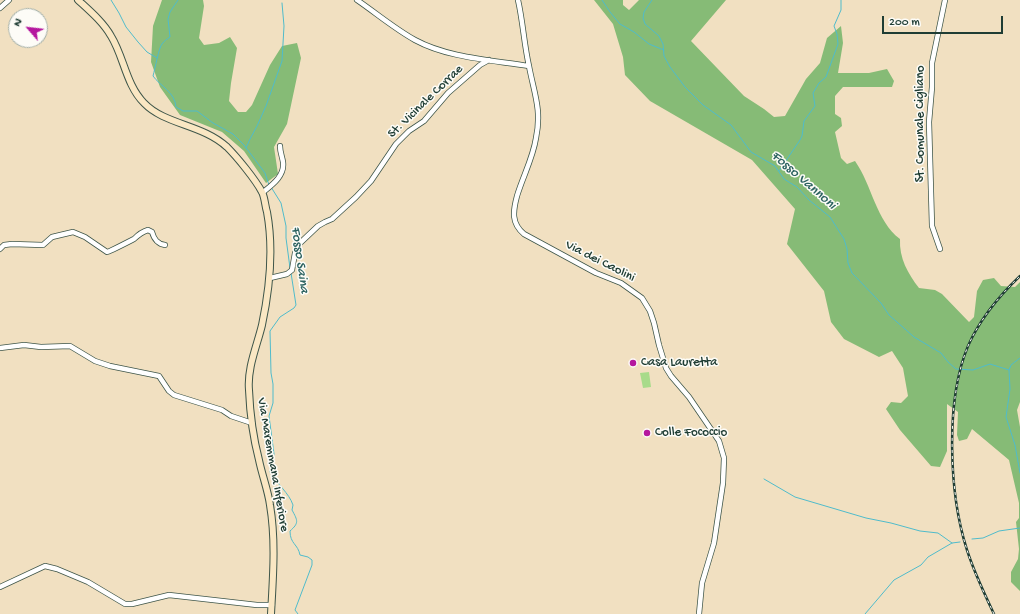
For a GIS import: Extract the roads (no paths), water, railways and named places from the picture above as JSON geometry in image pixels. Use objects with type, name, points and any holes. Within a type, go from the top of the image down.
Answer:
[{"type":"main road","name":"Via Maremmana Inferiore","points":[[78,0],[99,20],[111,36],[121,56],[131,84],[137,95],[144,103],[155,112],[203,131],[219,140],[229,149],[262,193],[270,232],[270,278],[261,326],[249,376],[252,423],[258,458],[270,502],[274,532],[271,614]]},
{"type":"street","points":[[0,8],[9,0]]},
{"type":"street","points":[[357,0],[415,40],[450,53],[529,66]]},
{"type":"street","name":"Via dei Caolini","points":[[518,0],[529,66],[539,110],[532,160],[516,202],[514,214],[515,224],[524,234],[596,273],[621,283],[642,298],[650,311],[666,368],[714,432],[722,449],[724,467],[723,483],[714,542],[702,583],[699,614]]},
{"type":"street","name":"St. Comunale Cigliano","points":[[940,249],[932,226],[929,122],[932,87],[932,63],[945,0]]},
{"type":"street","name":"St. Vicinale Corrae","points":[[270,278],[286,274],[292,270],[299,244],[318,226],[332,219],[356,197],[371,181],[396,144],[405,135],[428,118],[448,93],[480,65],[489,60]]},
{"type":"street","points":[[262,193],[277,181],[283,169],[280,146]]},
{"type":"street","points":[[0,249],[4,246],[12,244],[43,245],[52,238],[73,232],[85,237],[108,252],[111,252],[124,243],[133,240],[137,235],[148,230],[152,232],[156,241],[160,245],[165,245]]},
{"type":"street","points":[[0,348],[24,345],[41,347],[70,346],[95,361],[110,366],[159,376],[169,391],[174,395],[222,410],[231,416],[252,423]]},
{"type":"street","points":[[0,587],[45,566],[57,569],[88,582],[120,601],[128,604],[169,595],[257,605],[272,605]]},
{"type":"waterway","name":"Fosso Saina","points":[[111,0],[126,27],[147,52],[157,58]]},
{"type":"waterway","name":"Fosso Saina","points":[[178,0],[170,12],[168,19],[170,37],[161,46],[153,76],[173,97],[176,107],[183,111],[197,111],[213,123],[233,134],[244,145],[265,173],[269,185]]},
{"type":"waterway","points":[[602,0],[620,24],[634,32],[649,44],[664,50]]},
{"type":"waterway","name":"Fosso Vannoni","points":[[652,0],[644,12],[643,18],[645,24],[659,36],[663,44],[664,56],[670,67],[685,87],[703,105],[731,125],[751,152],[775,166],[784,179],[797,187],[809,200],[830,217],[844,239],[847,249],[848,263],[852,273],[881,303],[889,315],[914,337],[941,353],[956,369],[973,370],[990,364],[1009,370]]},
{"type":"waterway","points":[[779,171],[802,136],[804,121],[815,106],[813,93],[819,83],[826,77],[838,44],[834,26],[841,10],[841,0]]},
{"type":"waterway","points":[[246,148],[266,106],[282,61],[284,26],[282,3]]},
{"type":"waterway","name":"Fosso Saina","points":[[271,187],[281,203],[286,226],[290,268]]},
{"type":"waterway","name":"Fosso Saina","points":[[291,273],[296,305],[280,317],[270,331],[273,403],[269,416],[274,454],[270,472],[289,496],[293,505],[292,510],[297,522],[290,531],[291,539],[298,548],[300,555],[308,557],[312,560],[312,565],[295,610],[298,614]]},
{"type":"waterway","points":[[1020,358],[1011,365],[1009,370],[1010,389],[1006,417],[1015,445],[1020,473]]},
{"type":"waterway","points":[[764,479],[795,497],[866,518],[920,531],[938,533],[952,543]]},
{"type":"waterway","points":[[972,539],[983,538],[999,531],[1020,528]]},
{"type":"waterway","points":[[865,614],[894,580],[921,565],[928,557],[952,543],[960,542]]},
{"type":"railway","points":[[994,614],[973,566],[961,527],[953,475],[953,420],[961,368],[968,346],[978,326],[991,308],[1020,276]]},
{"type":"place","name":"Casa Lauretta","points":[[633,363]]},
{"type":"place","name":"Colle Fococcio","points":[[647,433]]}]
